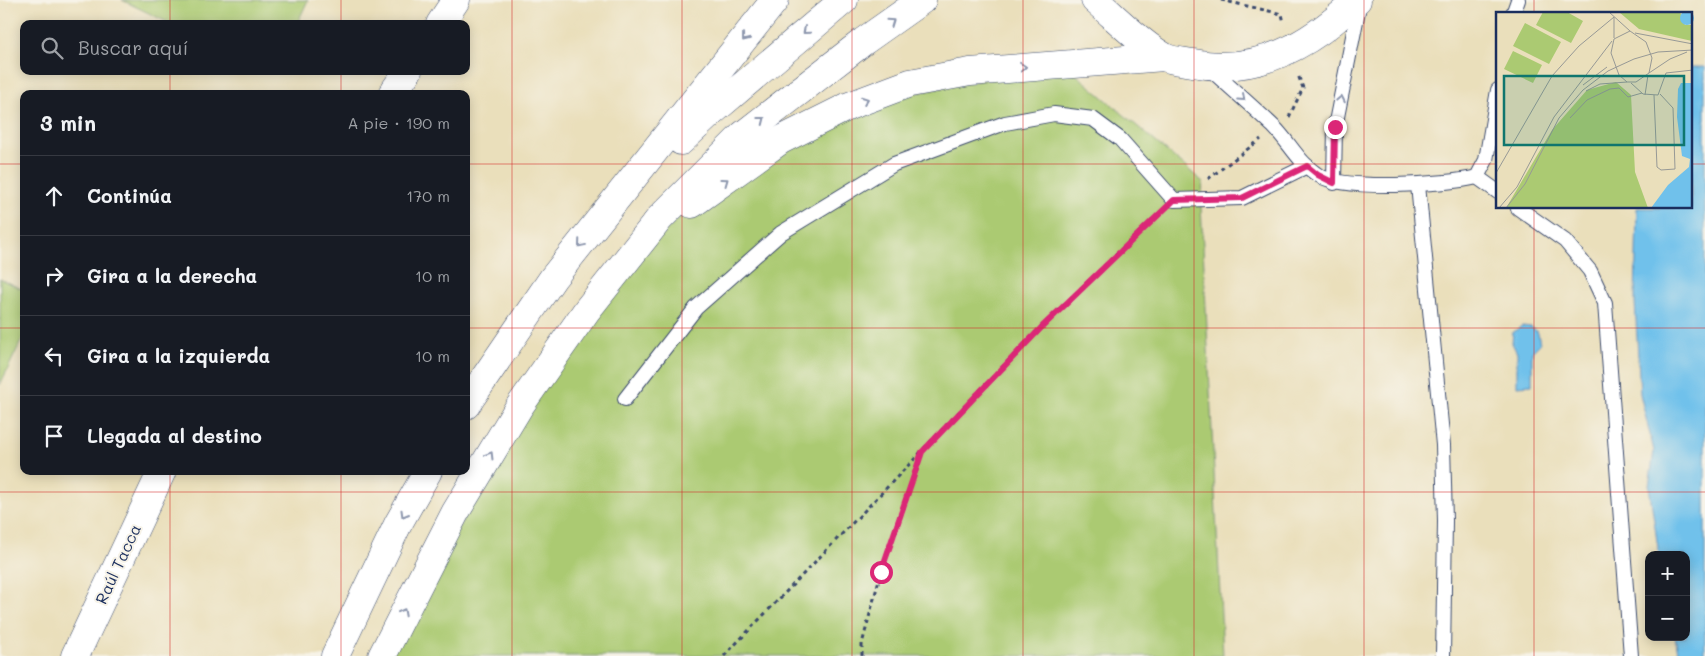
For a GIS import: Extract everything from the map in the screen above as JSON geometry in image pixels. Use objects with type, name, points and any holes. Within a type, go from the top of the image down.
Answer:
[{"type":"main road","points":[[443,20],[456,0]]},
{"type":"main road","points":[[470,399],[554,278],[775,0]]},
{"type":"main road","points":[[612,207],[713,111],[844,0]]},
{"type":"main road","points":[[382,656],[460,505],[519,408],[587,310],[660,218],[743,135],[864,41],[922,0]]},
{"type":"main road","points":[[1095,0],[1164,57]]},
{"type":"main road","points":[[587,310],[691,205],[781,140],[849,106],[910,83],[970,72],[1164,57],[1206,66],[1251,64],[1288,51],[1332,24],[1359,0]]},
{"type":"main road","points":[[395,90],[405,75]]},
{"type":"main road","name":"Raúl Tacca","points":[[75,656],[160,475]]},
{"type":"main road","points":[[335,656],[398,524],[426,475]]},
{"type":"lane","points":[[1334,183],[1335,127],[1359,0]]},
{"type":"lane","points":[[1514,12],[1518,0]]},
{"type":"lane","points":[[1206,66],[1275,128],[1307,166],[1318,175],[1334,183],[1418,185],[1460,181],[1477,177],[1496,191]]},
{"type":"lane","points":[[1477,177],[1486,160],[1496,102]]},
{"type":"lane","points":[[624,399],[696,308],[781,234],[894,164],[1005,123],[1054,114],[1093,118],[1120,139],[1174,200],[1242,198],[1307,166]]},
{"type":"lane","points":[[1418,185],[1443,445],[1445,521],[1444,656]]},
{"type":"lane","points":[[1519,209],[1565,241],[1590,271],[1605,303],[1631,656]]},
{"type":"path","points":[[724,656],[1042,327],[1174,200],[1203,182],[1289,118],[1303,88],[1288,51],[1282,14],[1221,0]]},
{"type":"path","points":[[862,656],[862,644],[881,572],[922,452]]},
{"type":"green space","points":[[122,0],[308,0],[299,20],[163,20]]},
{"type":"green space","points":[[1064,64],[1203,182],[1201,206],[1223,656],[382,656],[587,310],[691,205],[849,106]]},
{"type":"green space","points":[[0,279],[20,288],[20,343],[0,385]]},
{"type":"water","points":[[1692,67],[1705,67],[1705,656],[1679,656],[1676,641],[1690,641],[1690,551],[1658,551],[1649,486],[1654,451],[1640,394],[1635,301],[1637,209],[1692,209]]},
{"type":"water","points":[[1522,326],[1531,327],[1538,333],[1540,344],[1532,352],[1532,385],[1517,386],[1517,353],[1512,343],[1513,332]]},
{"type":"route","points":[[881,572],[922,452],[1042,327],[1174,200],[1242,198],[1307,166],[1318,175],[1334,183],[1335,127]]}]
